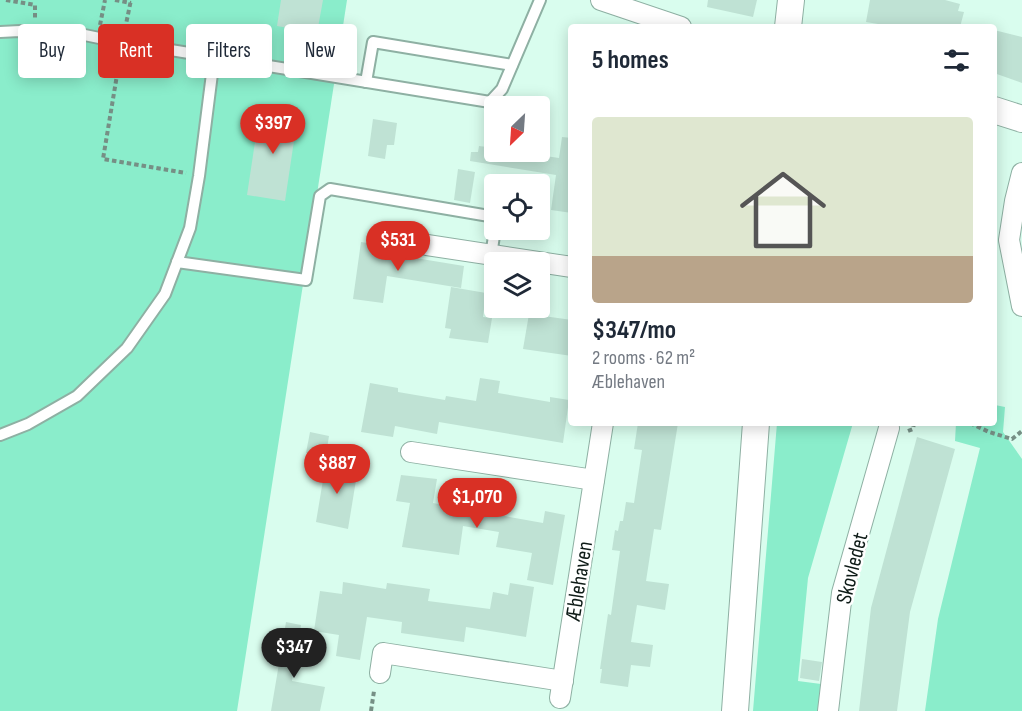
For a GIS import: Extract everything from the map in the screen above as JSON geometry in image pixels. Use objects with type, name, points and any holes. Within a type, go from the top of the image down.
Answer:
[{"type":"street","points":[[601,0],[672,24]]},
{"type":"street","points":[[788,24],[791,0]]},
{"type":"street","points":[[997,112],[1022,119]]},
{"type":"street","points":[[1022,173],[1009,240],[1022,306]]},
{"type":"street","points":[[427,245],[484,254]]},
{"type":"street","points":[[550,264],[568,266]]},
{"type":"street","name":"Æblehaven","points":[[380,673],[383,653],[562,690],[603,426]]},
{"type":"street","points":[[735,711],[756,426]]},
{"type":"street","name":"Skovledet","points":[[828,711],[842,593],[889,428]]},
{"type":"street","points":[[411,452],[594,480]]},
{"type":"lane","points":[[272,67],[490,102],[502,89],[540,0]]},
{"type":"lane","points":[[0,32],[18,31]]},
{"type":"lane","points":[[86,35],[98,38]]},
{"type":"lane","points":[[366,82],[373,42],[512,65]]},
{"type":"lane","points":[[0,435],[28,424],[77,396],[127,348],[165,294],[189,228],[200,176],[212,78]]},
{"type":"lane","points":[[177,262],[306,280],[320,196],[330,189],[484,215]]},
{"type":"path","points":[[6,0],[35,4],[35,24]]},
{"type":"path","points":[[101,24],[105,0]]},
{"type":"path","points":[[115,0],[131,2],[126,24]]},
{"type":"path","points":[[116,78],[103,159],[200,176]]},
{"type":"path","points":[[976,426],[1012,439],[1022,431]]},
{"type":"green space","points":[[0,0],[347,0],[343,24],[284,24],[284,78],[335,78],[237,711],[0,711]]},
{"type":"green space","points":[[997,405],[1005,407],[1003,432],[1022,459],[1022,711],[925,711],[938,619],[980,448],[955,441],[956,426],[997,426]]},
{"type":"green space","points":[[777,426],[852,426],[808,578],[798,681],[821,684],[818,711],[753,711]]},
{"type":"building","points":[[281,0],[323,0],[319,24],[277,26]]},
{"type":"building","points":[[708,0],[757,0],[753,17],[707,7]]},
{"type":"building","points":[[870,0],[945,0],[960,4],[958,11],[964,12],[961,24],[866,22]]},
{"type":"building","points":[[997,31],[1022,37],[1022,83],[997,74]]},
{"type":"building","points":[[260,109],[298,114],[285,201],[247,195]]},
{"type":"building","points":[[373,119],[397,123],[394,145],[387,145],[385,159],[368,156]]},
{"type":"building","points":[[562,137],[568,138],[568,212],[551,210],[556,175],[470,161],[471,152],[478,152],[479,146],[484,147],[484,162],[550,162],[550,157],[559,158]]},
{"type":"building","points":[[458,169],[475,172],[470,203],[454,200]]},
{"type":"building","points":[[361,242],[392,247],[391,254],[464,266],[461,288],[387,276],[383,303],[353,299]]},
{"type":"building","points":[[451,287],[484,293],[483,317],[492,318],[488,343],[449,338],[451,329],[445,328]]},
{"type":"building","points":[[550,317],[568,319],[568,355],[523,349],[528,318]]},
{"type":"building","points":[[480,378],[500,381],[498,393],[550,402],[550,397],[568,400],[563,443],[439,422],[437,434],[395,426],[393,437],[361,432],[370,383],[398,388],[398,392],[445,400],[446,396],[476,401]]},
{"type":"building","points":[[638,426],[678,426],[661,530],[654,529],[646,581],[669,584],[665,610],[637,605],[631,642],[653,645],[650,667],[631,665],[628,687],[600,683],[602,669],[600,669],[608,614],[611,615],[620,551],[612,550],[615,530],[618,531],[620,521],[623,521],[626,502],[634,503],[642,450],[634,449]]},
{"type":"building","points":[[310,432],[329,436],[326,455],[306,453]]},
{"type":"building","points":[[917,437],[955,449],[910,612],[897,711],[859,711],[871,608]]},
{"type":"building","points":[[326,462],[358,468],[348,529],[316,522]]},
{"type":"building","points":[[401,475],[437,479],[433,503],[543,523],[545,511],[565,515],[553,585],[527,580],[532,553],[496,547],[499,532],[463,526],[459,555],[402,547],[410,503],[396,501]]},
{"type":"building","points":[[343,582],[386,589],[387,583],[430,589],[428,601],[490,609],[493,592],[508,595],[510,583],[534,587],[526,637],[466,627],[464,642],[401,633],[402,622],[367,617],[360,660],[336,656],[339,635],[314,631],[320,591],[342,594]]},
{"type":"building","points":[[286,622],[301,625],[292,681],[325,687],[320,711],[271,711]]},
{"type":"building","points":[[802,659],[822,662],[819,681],[800,678]]}]
